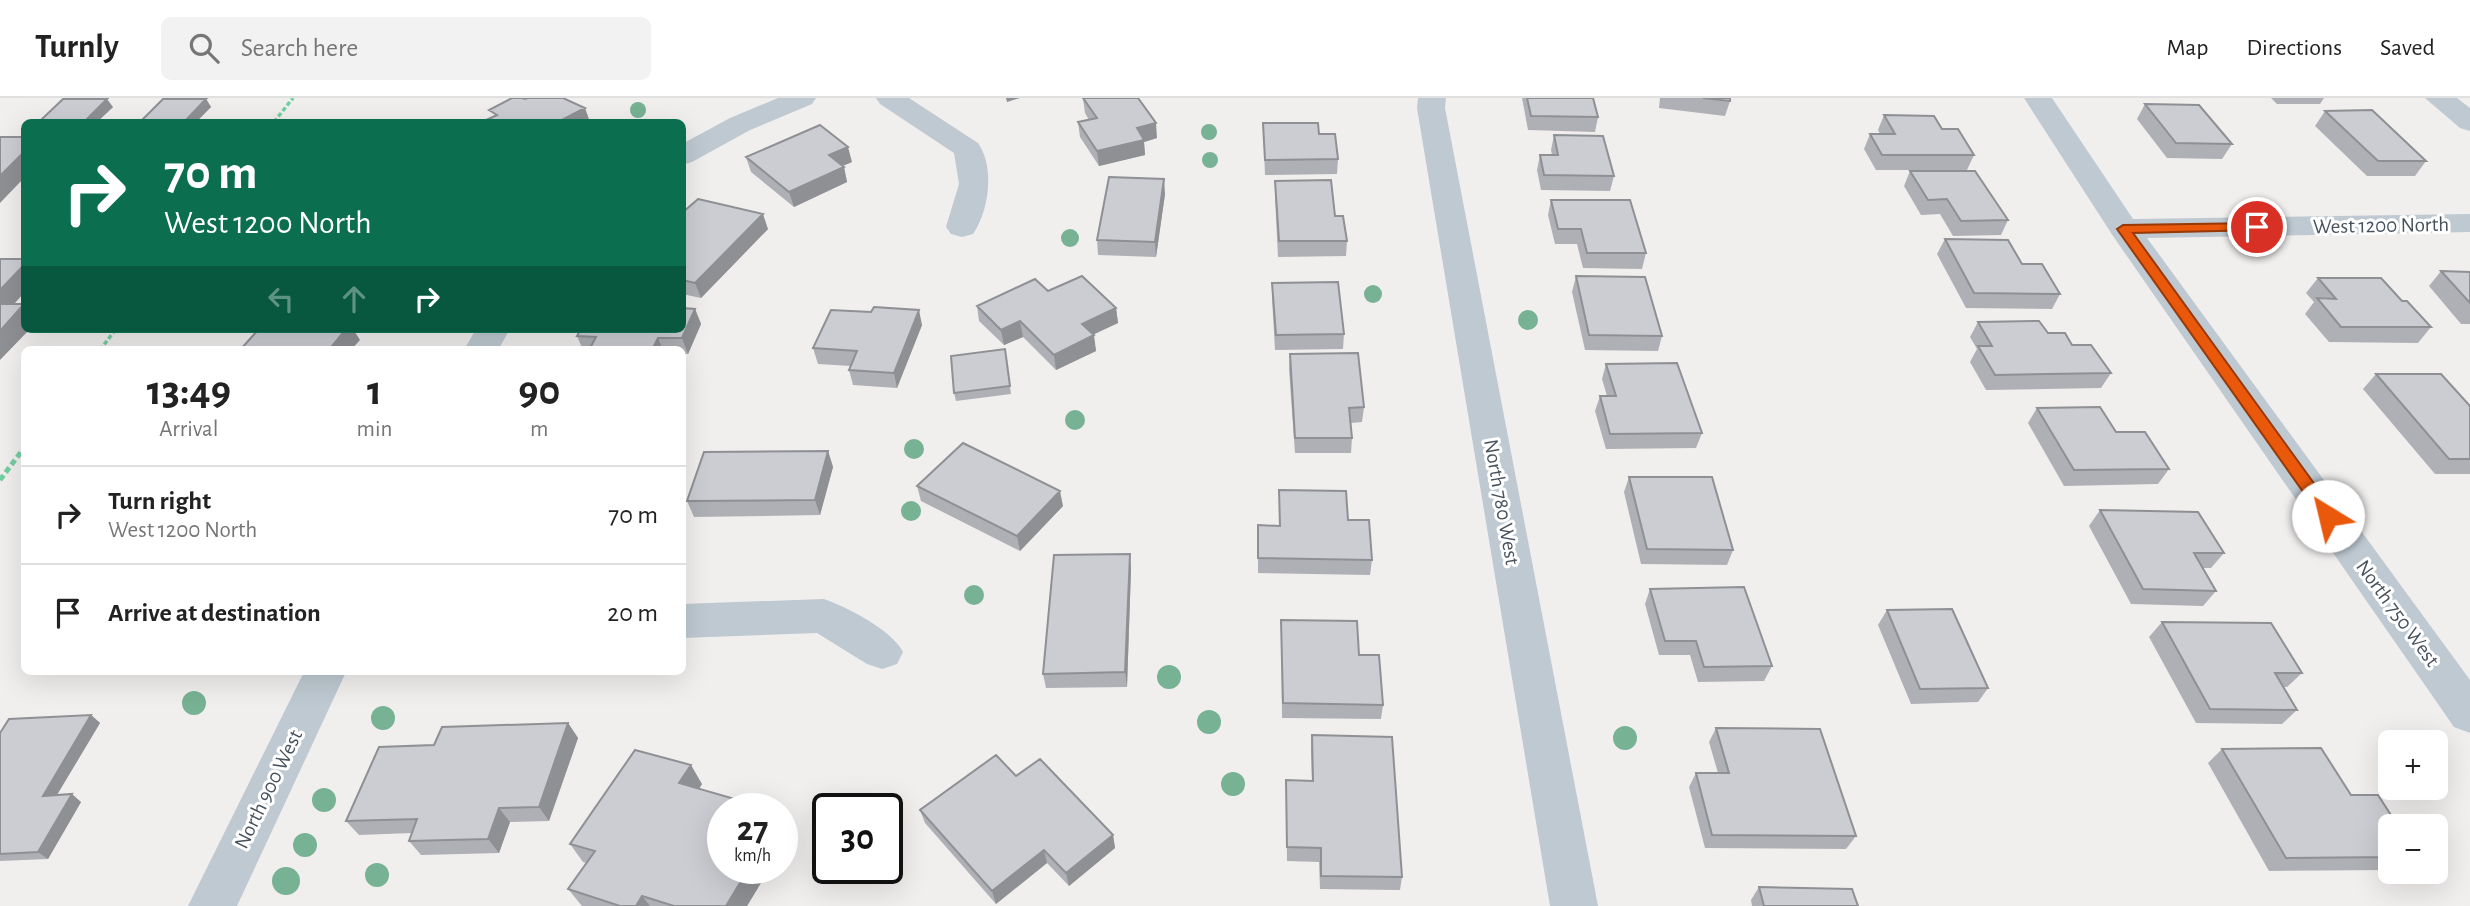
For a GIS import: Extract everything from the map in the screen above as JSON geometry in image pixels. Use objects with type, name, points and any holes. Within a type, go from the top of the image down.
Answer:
[{"type":"street","points":[[686,154],[740,124],[802,98]]},
{"type":"street","points":[[890,98],[968,149],[974,184],[962,228]]},
{"type":"street","name":"North 780 West","points":[[1432,98],[1574,906]]},
{"type":"street","name":"North 750 West","points":[[2038,98],[2123,229],[2470,714]]},
{"type":"street","points":[[2439,98],[2470,122]]},
{"type":"street","name":"West 1200 North","points":[[2123,229],[2470,223]]},
{"type":"street","points":[[686,621],[824,616],[882,652]]},
{"type":"street","name":"North 900 West","points":[[212,906],[324,675]]},
{"type":"path","points":[[276,119],[293,98]]},
{"type":"path","points":[[0,480],[21,452]]},
{"type":"building","points":[[512,98],[563,98],[585,108],[564,119],[488,119],[497,115],[489,110]]},
{"type":"building","points":[[1083,98],[1138,98],[1156,123],[1137,128],[1144,140],[1097,151],[1078,122],[1097,118]]},
{"type":"building","points":[[1527,98],[1593,98],[1598,117],[1531,116]]},
{"type":"building","points":[[1703,98],[1730,98],[1730,101]]},
{"type":"building","points":[[63,99],[107,99],[87,119],[42,119]]},
{"type":"building","points":[[163,99],[206,99],[187,119],[143,119]]},
{"type":"building","points":[[2145,104],[2199,105],[2232,144],[2176,143]]},
{"type":"building","points":[[2372,110],[2426,161],[2378,161],[2325,111]]},
{"type":"building","points":[[1884,115],[1934,116],[1942,129],[1958,129],[1974,155],[1882,155],[1870,134],[1895,134]]},
{"type":"building","points":[[1263,123],[1318,123],[1319,134],[1335,134],[1338,159],[1265,160]]},
{"type":"building","points":[[820,125],[848,147],[829,155],[844,167],[789,192],[746,157]]},
{"type":"building","points":[[1554,135],[1603,136],[1614,176],[1544,175],[1540,155],[1558,155]]},
{"type":"building","points":[[0,137],[21,137],[21,155],[0,176]]},
{"type":"building","points":[[1910,171],[1975,171],[2008,220],[1961,221],[1947,199],[1928,200]]},
{"type":"building","points":[[1109,177],[1164,179],[1155,242],[1097,240]]},
{"type":"building","points":[[1331,180],[1335,216],[1343,216],[1347,241],[1279,241],[1275,181]]},
{"type":"building","points":[[698,199],[763,214],[695,283],[686,281],[686,210]]},
{"type":"building","points":[[1551,200],[1630,200],[1646,253],[1587,253],[1581,229],[1558,229]]},
{"type":"building","points":[[1945,239],[2008,240],[2022,264],[2042,264],[2060,294],[1974,293]]},
{"type":"building","points":[[0,259],[21,259],[21,268],[0,290]]},
{"type":"building","points":[[2441,271],[2470,272],[2470,303]]},
{"type":"building","points":[[1082,276],[1116,308],[1082,324],[1094,335],[1054,355],[1020,321],[1001,330],[977,306],[1035,279],[1048,291]]},
{"type":"building","points":[[1576,276],[1645,277],[1662,336],[1589,335]]},
{"type":"building","points":[[2318,278],[2381,278],[2431,327],[2341,327],[2317,298],[2336,299]]},
{"type":"building","points":[[1338,282],[1344,334],[1276,335],[1272,283]]},
{"type":"building","points":[[0,304],[21,304],[21,307],[0,331]]},
{"type":"building","points":[[874,307],[919,310],[894,373],[849,370],[857,351],[813,348],[831,310],[871,312]]},
{"type":"building","points":[[686,308],[695,309],[686,329]]},
{"type":"building","points":[[2039,321],[2048,333],[2065,333],[2072,345],[2091,345],[2111,373],[1995,375],[1978,346],[1992,346],[1978,322]]},
{"type":"building","points":[[255,333],[343,333],[332,346],[244,346]]},
{"type":"building","points":[[579,333],[684,333],[682,338],[658,338],[654,346],[591,346],[596,337],[577,336]]},
{"type":"building","points":[[1005,349],[1010,386],[954,393],[951,356]]},
{"type":"building","points":[[1358,353],[1364,407],[1349,408],[1352,438],[1295,438],[1290,354]]},
{"type":"building","points":[[1677,363],[1702,433],[1610,434],[1600,396],[1616,396],[1606,364]]},
{"type":"building","points":[[2376,374],[2441,374],[2470,406],[2470,459],[2449,459]]},
{"type":"building","points":[[2100,407],[2116,432],[2145,432],[2169,469],[2074,470],[2037,408]]},
{"type":"building","points":[[963,443],[1060,491],[1017,536],[917,486]]},
{"type":"building","points":[[828,451],[815,500],[687,501],[704,452]]},
{"type":"building","points":[[1629,477],[1712,477],[1733,550],[1647,549]]},
{"type":"building","points":[[1279,490],[1346,491],[1348,520],[1369,520],[1372,560],[1258,558],[1258,525],[1280,526]]},
{"type":"building","points":[[2100,510],[2198,512],[2224,553],[2194,553],[2216,591],[2143,589]]},
{"type":"building","points":[[1130,554],[1125,672],[1043,674],[1054,555]]},
{"type":"building","points":[[1744,587],[1772,666],[1704,667],[1696,641],[1665,641],[1650,589]]},
{"type":"building","points":[[1952,609],[1988,688],[1920,689],[1887,610]]},
{"type":"building","points":[[1281,620],[1357,621],[1359,655],[1379,655],[1383,705],[1283,703]]},
{"type":"building","points":[[2162,622],[2271,623],[2302,673],[2275,673],[2297,710],[2210,709]]},
{"type":"building","points":[[91,715],[43,796],[72,794],[38,852],[0,854],[0,733],[9,719]]},
{"type":"building","points":[[568,723],[539,807],[499,808],[488,839],[409,841],[417,819],[346,821],[379,747],[434,745],[442,727]]},
{"type":"building","points":[[1716,728],[1820,729],[1856,836],[1712,835],[1696,773],[1729,773]]},
{"type":"building","points":[[1312,735],[1392,737],[1402,877],[1321,876],[1321,848],[1287,847],[1286,780],[1313,781]]},
{"type":"building","points":[[2321,748],[2351,795],[2378,795],[2378,800],[2381,800],[2390,814],[2378,814],[2378,857],[2286,858],[2222,749]]},
{"type":"building","points":[[635,750],[691,765],[679,783],[714,793],[707,793],[707,884],[739,884],[726,906],[674,906],[642,896],[636,906],[620,906],[568,889],[595,851],[570,844]]},
{"type":"building","points":[[996,755],[1016,776],[1040,759],[1113,835],[1066,873],[1044,850],[992,891],[920,810]]},
{"type":"building","points":[[1759,887],[1852,889],[1858,906],[1764,906]]},
{"type":"route","points":[[2257,227],[2123,229],[2328,516]]}]
